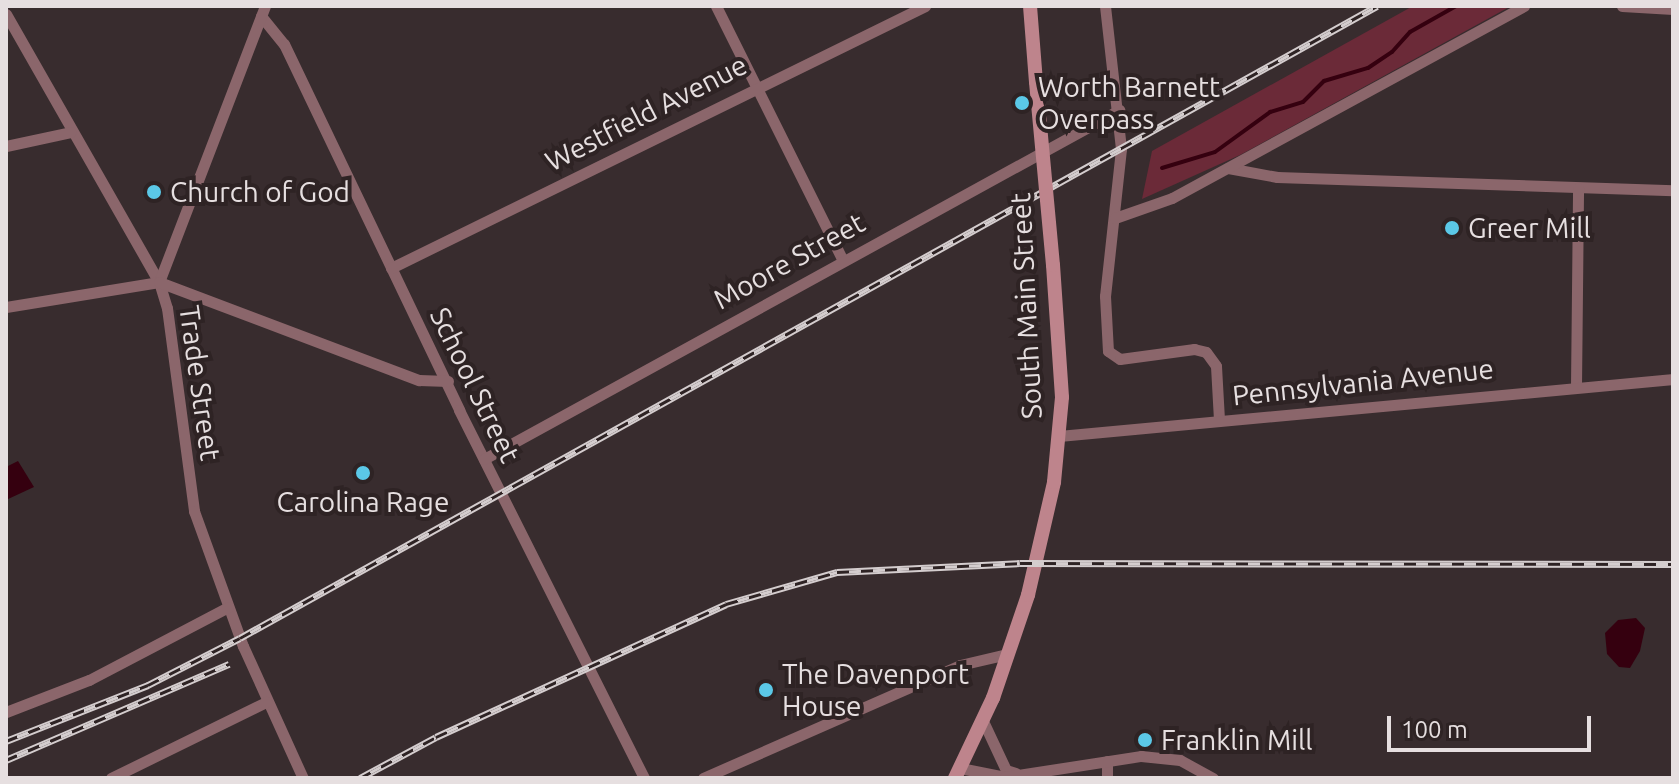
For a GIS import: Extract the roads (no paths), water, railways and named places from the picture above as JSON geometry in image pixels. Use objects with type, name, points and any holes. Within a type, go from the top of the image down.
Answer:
[{"type":"main road","name":"South Main Street","points":[[962,775],[1038,563],[1059,436],[1061,357],[1030,6]]},
{"type":"street","points":[[716,6],[842,259]]},
{"type":"street","name":"Westfield Avenue","points":[[391,268],[755,85],[925,6]]},
{"type":"street","points":[[1105,6],[1119,110],[1115,218],[1105,296],[1108,351],[1120,359],[1194,349],[1206,352],[1216,366],[1219,420]]},
{"type":"street","points":[[1115,218],[1172,198],[1524,6]]},
{"type":"street","points":[[1622,6],[1673,9]]},
{"type":"street","points":[[159,282],[263,11]]},
{"type":"street","name":"School Street","points":[[263,11],[284,44],[484,459],[644,778]]},
{"type":"street","name":"Trade Street","points":[[6,14],[159,282],[167,308],[194,511],[266,702],[303,778]]},
{"type":"street","name":"Moore Street","points":[[484,459],[842,259],[1119,110]]},
{"type":"street","points":[[6,146],[71,132]]},
{"type":"street","points":[[1227,168],[1277,177],[1673,190]]},
{"type":"street","points":[[1576,386],[1578,188]]},
{"type":"street","points":[[6,307],[159,282],[419,380],[448,381]]},
{"type":"street","name":"Pennsylvania Avenue","points":[[1059,436],[1673,379]]},
{"type":"street","points":[[6,712],[89,680],[228,607]]},
{"type":"street","points":[[703,778],[960,665],[1007,654]]},
{"type":"street","points":[[111,778],[266,702]]},
{"type":"street","points":[[983,721],[1006,770],[1020,774]]},
{"type":"street","points":[[962,775],[1020,774],[1141,756],[1180,760],[1213,778]]},
{"type":"street","points":[[1107,761],[1107,778]]},
{"type":"waterway","points":[[1162,168],[1215,152],[1270,112],[1303,102],[1324,81],[1368,68],[1392,52],[1410,32],[1456,6]]},
{"type":"railway","points":[[6,741],[148,685],[240,638],[1377,6]]},
{"type":"railway","points":[[360,778],[436,737],[726,604],[837,572],[1020,563],[1673,564]]},
{"type":"railway","points":[[6,760],[229,664]]},
{"type":"place","name":"Worth Barnett Overpass","points":[[1022,103]]},
{"type":"place","name":"Church of God","points":[[154,192]]},
{"type":"place","name":"Greer Mill","points":[[1452,228]]},
{"type":"place","name":"Carolina Rage","points":[[363,473]]},
{"type":"place","name":"The Davenport House","points":[[766,690]]},
{"type":"place","name":"Franklin Mill","points":[[1145,740]]}]
